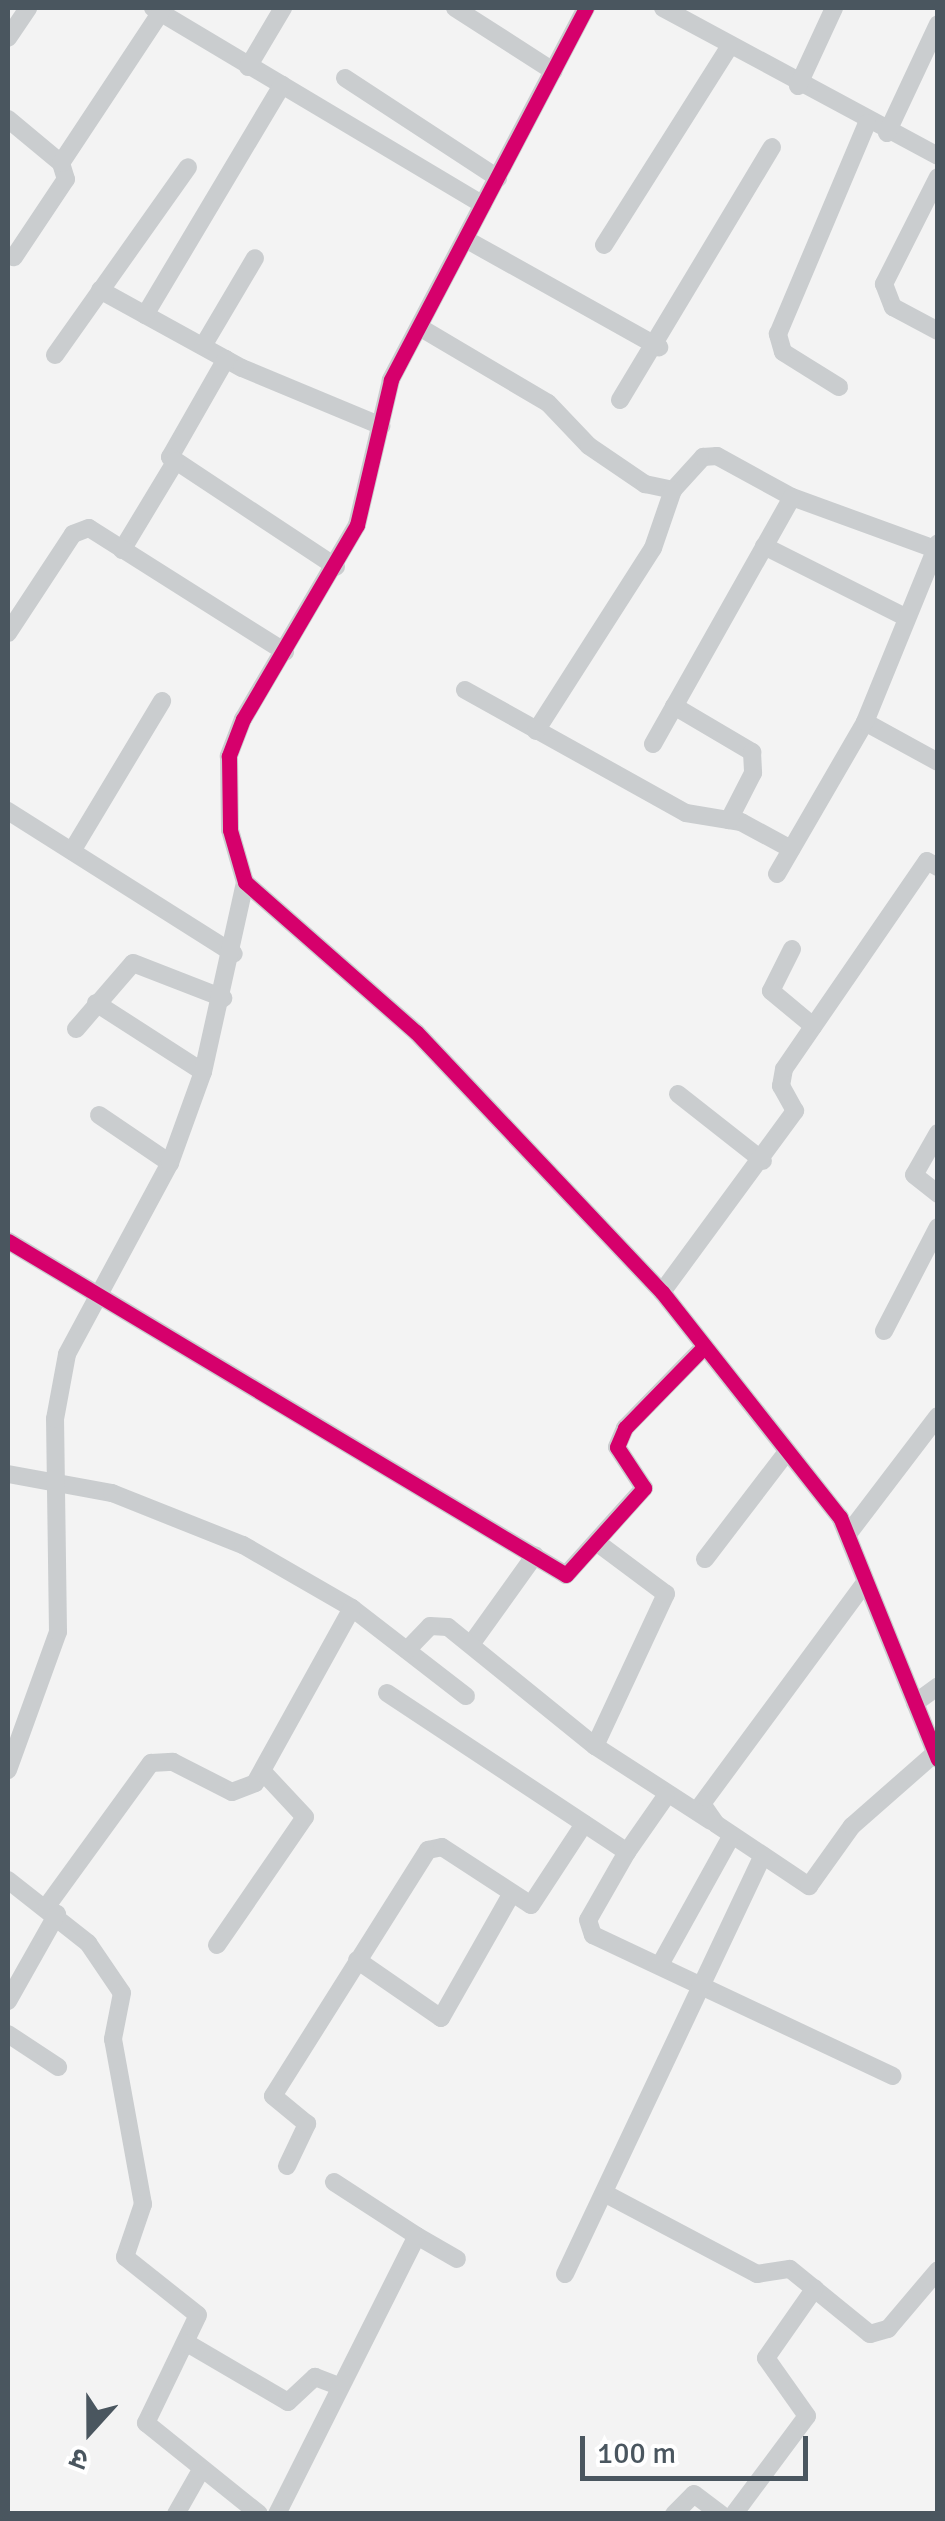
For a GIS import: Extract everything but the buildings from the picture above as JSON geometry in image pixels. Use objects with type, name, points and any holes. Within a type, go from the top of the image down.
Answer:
[{"type":"street","points":[[8,38],[28,8]]},
{"type":"street","points":[[248,67],[283,8]]},
{"type":"street","points":[[455,8],[553,71]]},
{"type":"street","points":[[664,8],[798,86],[938,156]]},
{"type":"street","points":[[798,86],[834,8]]},
{"type":"street","points":[[8,1770],[58,1632],[53,1476],[67,1354],[98,1290],[170,1163],[204,1072],[234,954],[245,882],[230,830],[229,756],[336,567],[374,481],[390,380],[469,241],[483,205],[581,9]]},
{"type":"street","points":[[14,257],[64,189],[60,163],[157,10],[483,205]]},
{"type":"street","points":[[887,132],[938,24]]},
{"type":"street","points":[[604,246],[728,47]]},
{"type":"street","points":[[345,78],[498,178]]},
{"type":"street","points":[[145,314],[282,86]]},
{"type":"street","points":[[8,120],[60,163]]},
{"type":"street","points":[[839,387],[783,352],[778,334],[867,123]]},
{"type":"street","points":[[620,400],[659,347],[772,147]]},
{"type":"street","points":[[55,355],[188,167]]},
{"type":"street","points":[[938,177],[884,284],[894,307],[938,331]]},
{"type":"street","points":[[469,241],[659,347]]},
{"type":"street","points":[[203,346],[255,258]]},
{"type":"street","points":[[100,290],[226,359],[381,426]]},
{"type":"street","points":[[421,328],[548,403],[629,474],[673,490]]},
{"type":"street","points":[[226,359],[170,449],[176,462],[336,567]]},
{"type":"street","points":[[536,731],[654,548],[673,490],[703,457],[718,456],[792,496],[936,546],[865,722],[778,874]]},
{"type":"street","points":[[122,550],[176,462]]},
{"type":"street","points":[[652,744],[792,496]]},
{"type":"street","points":[[8,634],[80,528],[285,652]]},
{"type":"street","points":[[764,546],[905,616]]},
{"type":"street","points":[[465,690],[686,813],[729,820],[792,849]]},
{"type":"street","points":[[72,851],[162,700]]},
{"type":"street","points":[[674,706],[752,752],[753,773],[729,820]]},
{"type":"street","points":[[865,722],[938,762]]},
{"type":"street","points":[[8,811],[234,954]]},
{"type":"street","points":[[662,1292],[764,1161],[795,1111],[781,1077],[813,1026],[927,861],[938,867]]},
{"type":"street","points":[[245,882],[416,1032],[662,1292],[848,1534],[864,1584],[936,1756],[852,1826],[819,1883],[798,1881],[596,1746],[472,1643],[438,1624],[406,1650]]},
{"type":"street","points":[[792,949],[771,991],[813,1026]]},
{"type":"street","points":[[76,1029],[133,963],[223,998]]},
{"type":"street","points":[[96,1003],[204,1072]]},
{"type":"street","points":[[678,1094],[764,1161]]},
{"type":"street","points":[[99,1116],[170,1163]]},
{"type":"street","points":[[938,1133],[914,1175],[938,1194]]},
{"type":"street","points":[[884,1331],[938,1227]]},
{"type":"street","points":[[8,1241],[98,1290],[572,1574],[646,1484],[619,1453],[625,1428],[704,1348]]},
{"type":"street","points":[[848,1534],[938,1416]]},
{"type":"street","points":[[705,1558],[786,1452]]},
{"type":"street","points":[[8,1474],[53,1476],[223,1535],[352,1608],[466,1696]]},
{"type":"street","points":[[596,1746],[666,1594],[599,1544]]},
{"type":"street","points":[[472,1643],[535,1555]]},
{"type":"street","points":[[724,1829],[702,1804],[710,1782],[864,1584]]},
{"type":"street","points":[[8,2001],[52,1910],[151,1763],[174,1762],[232,1792],[263,1772],[352,1608]]},
{"type":"street","points":[[915,1702],[938,1686]]},
{"type":"street","points":[[388,1693],[627,1852]]},
{"type":"street","points":[[217,1945],[305,1817],[263,1772]]},
{"type":"street","points":[[666,1796],[627,1852],[587,1928],[704,1980],[894,2076]]},
{"type":"street","points":[[288,2166],[307,2124],[273,2096],[434,1844],[511,1895],[538,1899],[584,1824]]},
{"type":"street","points":[[661,1963],[724,1829]]},
{"type":"street","points":[[565,2274],[763,1856]]},
{"type":"street","points":[[8,1880],[52,1910],[122,1993],[114,2039],[142,2204],[125,2256],[196,2308],[187,2343],[146,2423],[259,2514]]},
{"type":"street","points":[[357,1960],[441,2018],[511,1895]]},
{"type":"street","points":[[8,2034],[58,2067]]},
{"type":"street","points":[[334,2182],[457,2260]]},
{"type":"street","points":[[606,2194],[744,2268],[790,2268],[857,2327],[881,2333],[938,2270]]},
{"type":"street","points":[[277,2514],[338,2386],[417,2236]]},
{"type":"street","points":[[734,2514],[807,2416],[766,2358],[814,2288]]},
{"type":"street","points":[[187,2343],[288,2402],[315,2377],[338,2386]]},
{"type":"street","points":[[176,2514],[201,2470]]},
{"type":"street","points":[[674,2514],[694,2494],[721,2514]]},
{"type":"cycle path","points":[[586,8],[391,380],[357,525],[243,719],[229,756],[230,830],[245,882],[416,1032],[662,1292],[840,1517],[938,1759]]},
{"type":"cycle path","points":[[8,1241],[566,1575],[644,1488],[617,1447],[625,1428],[703,1348]]}]
